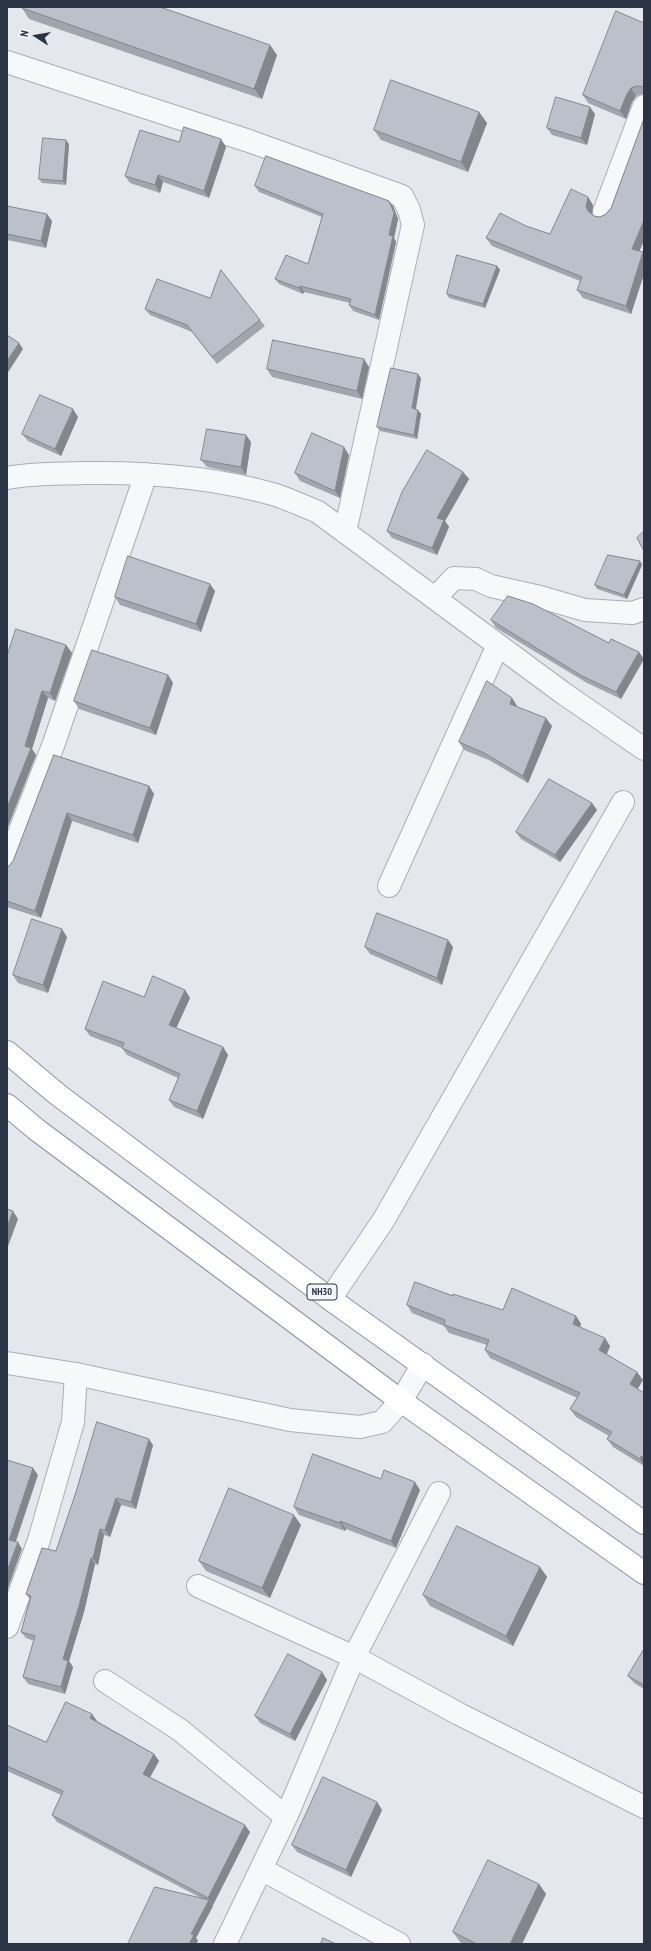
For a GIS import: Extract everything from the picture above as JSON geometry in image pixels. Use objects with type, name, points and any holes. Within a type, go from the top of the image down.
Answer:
[{"type":"highway","name":"NH30","points":[[7,1052],[57,1094],[330,1299],[644,1523]]},
{"type":"highway","points":[[7,1105],[37,1130],[400,1401],[644,1573]]},
{"type":"street","points":[[7,62],[249,142],[402,196],[409,210],[413,225],[345,532]]},
{"type":"street","points":[[604,212],[644,106]]},
{"type":"street","points":[[7,478],[24,475],[48,474],[146,474],[231,485],[276,495],[318,512],[436,597],[498,645],[644,749]]},
{"type":"street","points":[[7,864],[54,743],[146,474]]},
{"type":"street","points":[[436,597],[454,578],[476,579],[491,586],[540,597],[585,610],[632,613],[644,609]]},
{"type":"street","points":[[389,886],[498,645]]},
{"type":"street","points":[[330,1299],[383,1221],[623,802]]},
{"type":"street","points":[[7,1363],[76,1374],[290,1420],[360,1427],[382,1422],[400,1401],[423,1364]]},
{"type":"street","points":[[7,1627],[39,1540],[73,1422],[76,1374]]},
{"type":"street","points":[[224,1944],[286,1817],[354,1656],[439,1494]]},
{"type":"street","points":[[198,1586],[354,1656],[459,1714],[644,1808]]},
{"type":"street","points":[[105,1681],[180,1730],[286,1817]]},
{"type":"street","points":[[260,1869],[399,1944]]},
{"type":"building","points":[[22,7],[160,7],[270,45],[254,89]]},
{"type":"building","points":[[616,11],[644,23],[644,87],[637,86],[631,88],[620,111],[583,95]]},
{"type":"building","points":[[391,80],[479,112],[461,162],[374,130]]},
{"type":"building","points":[[556,97],[590,107],[581,138],[547,128]]},
{"type":"building","points":[[644,119],[644,220],[632,249],[643,252],[626,306],[577,290],[582,277],[486,238],[500,213],[526,226],[550,234],[571,189],[588,197],[586,207],[594,216],[600,217],[606,214],[611,208]]},
{"type":"building","points":[[184,127],[221,139],[204,191],[158,175],[155,185],[125,176],[140,130],[179,142]]},
{"type":"building","points":[[43,138],[66,140],[63,181],[39,179]]},
{"type":"building","points":[[266,156],[389,201],[394,213],[389,235],[393,236],[375,315],[349,305],[351,299],[300,286],[299,288],[275,279],[286,255],[308,264],[323,214],[255,186]]},
{"type":"building","points":[[7,206],[47,214],[41,241],[7,234]]},
{"type":"building","points":[[457,255],[497,266],[483,304],[447,294]]},
{"type":"building","points":[[221,270],[260,320],[212,357],[187,325],[145,309],[157,279],[210,298]]},
{"type":"building","points":[[7,335],[19,343],[7,361]]},
{"type":"building","points":[[273,340],[364,359],[357,391],[267,369]]},
{"type":"building","points":[[391,368],[418,374],[412,408],[418,410],[414,435],[377,427]]},
{"type":"building","points":[[40,395],[73,409],[55,449],[22,434]]},
{"type":"building","points":[[207,429],[246,435],[241,467],[201,460]]},
{"type":"building","points":[[312,433],[344,447],[335,491],[295,473]]},
{"type":"building","points":[[427,450],[463,472],[437,518],[444,520],[432,548],[387,531],[402,492]]},
{"type":"building","points":[[644,531],[644,551],[637,538]]},
{"type":"building","points":[[608,555],[640,561],[624,595],[595,585]]},
{"type":"building","points":[[128,556],[210,584],[196,624],[115,597]]},
{"type":"building","points":[[508,596],[533,604],[609,643],[611,639],[639,652],[616,692],[582,676],[491,620]]},
{"type":"building","points":[[16,629],[66,645],[50,693],[42,691],[25,746],[31,748],[7,808],[7,656]]},
{"type":"building","points":[[92,650],[168,675],[150,728],[74,701]]},
{"type":"building","points":[[487,681],[512,698],[510,704],[546,718],[523,776],[484,753],[459,742]]},
{"type":"building","points":[[54,755],[149,786],[133,835],[67,813],[35,911],[7,901],[7,867],[13,861]]},
{"type":"building","points":[[549,779],[592,803],[555,855],[516,832]]},
{"type":"building","points":[[377,913],[448,940],[437,978],[365,947]]},
{"type":"building","points":[[32,919],[62,929],[43,985],[13,975]]},
{"type":"building","points":[[153,976],[185,990],[169,1025],[223,1047],[197,1111],[169,1100],[180,1074],[122,1048],[124,1043],[85,1029],[103,981],[144,997]]},
{"type":"building","points":[[7,1209],[13,1211],[7,1227]]},
{"type":"building","points":[[415,1282],[453,1296],[453,1294],[503,1310],[512,1288],[576,1316],[573,1324],[605,1338],[599,1350],[637,1372],[630,1384],[644,1393],[644,1458],[641,1456],[640,1459],[607,1439],[612,1432],[570,1409],[580,1393],[485,1350],[489,1340],[444,1325],[445,1320],[407,1305]]},
{"type":"building","points":[[97,1422],[149,1439],[131,1502],[116,1498],[105,1530],[100,1529],[93,1558],[91,1558],[79,1606],[63,1659],[68,1661],[61,1687],[23,1677],[35,1636],[21,1632],[31,1596],[26,1594],[42,1548],[56,1551]]},
{"type":"building","points":[[313,1454],[381,1479],[384,1470],[415,1482],[391,1541],[340,1521],[340,1523],[294,1507]]},
{"type":"building","points":[[7,1460],[33,1468],[9,1540],[18,1542],[7,1571]]},
{"type":"building","points":[[229,1488],[294,1515],[262,1588],[199,1561]]},
{"type":"building","points":[[457,1526],[540,1567],[506,1636],[423,1595]]},
{"type":"building","points":[[644,1649],[644,1685],[628,1676]]},
{"type":"building","points":[[288,1654],[322,1672],[290,1734],[255,1716]]},
{"type":"building","points":[[66,1702],[92,1714],[90,1718],[154,1754],[143,1774],[245,1825],[208,1898],[52,1815],[63,1791],[7,1766],[7,1725],[46,1742]]},
{"type":"building","points":[[323,1777],[377,1802],[346,1870],[292,1845]]},
{"type":"building","points":[[488,1860],[539,1884],[510,1944],[477,1944],[453,1932]]},
{"type":"building","points":[[155,1887],[209,1900],[191,1934],[194,1935],[189,1944],[128,1944]]},
{"type":"building","points":[[323,1938],[336,1944],[321,1944]]}]
